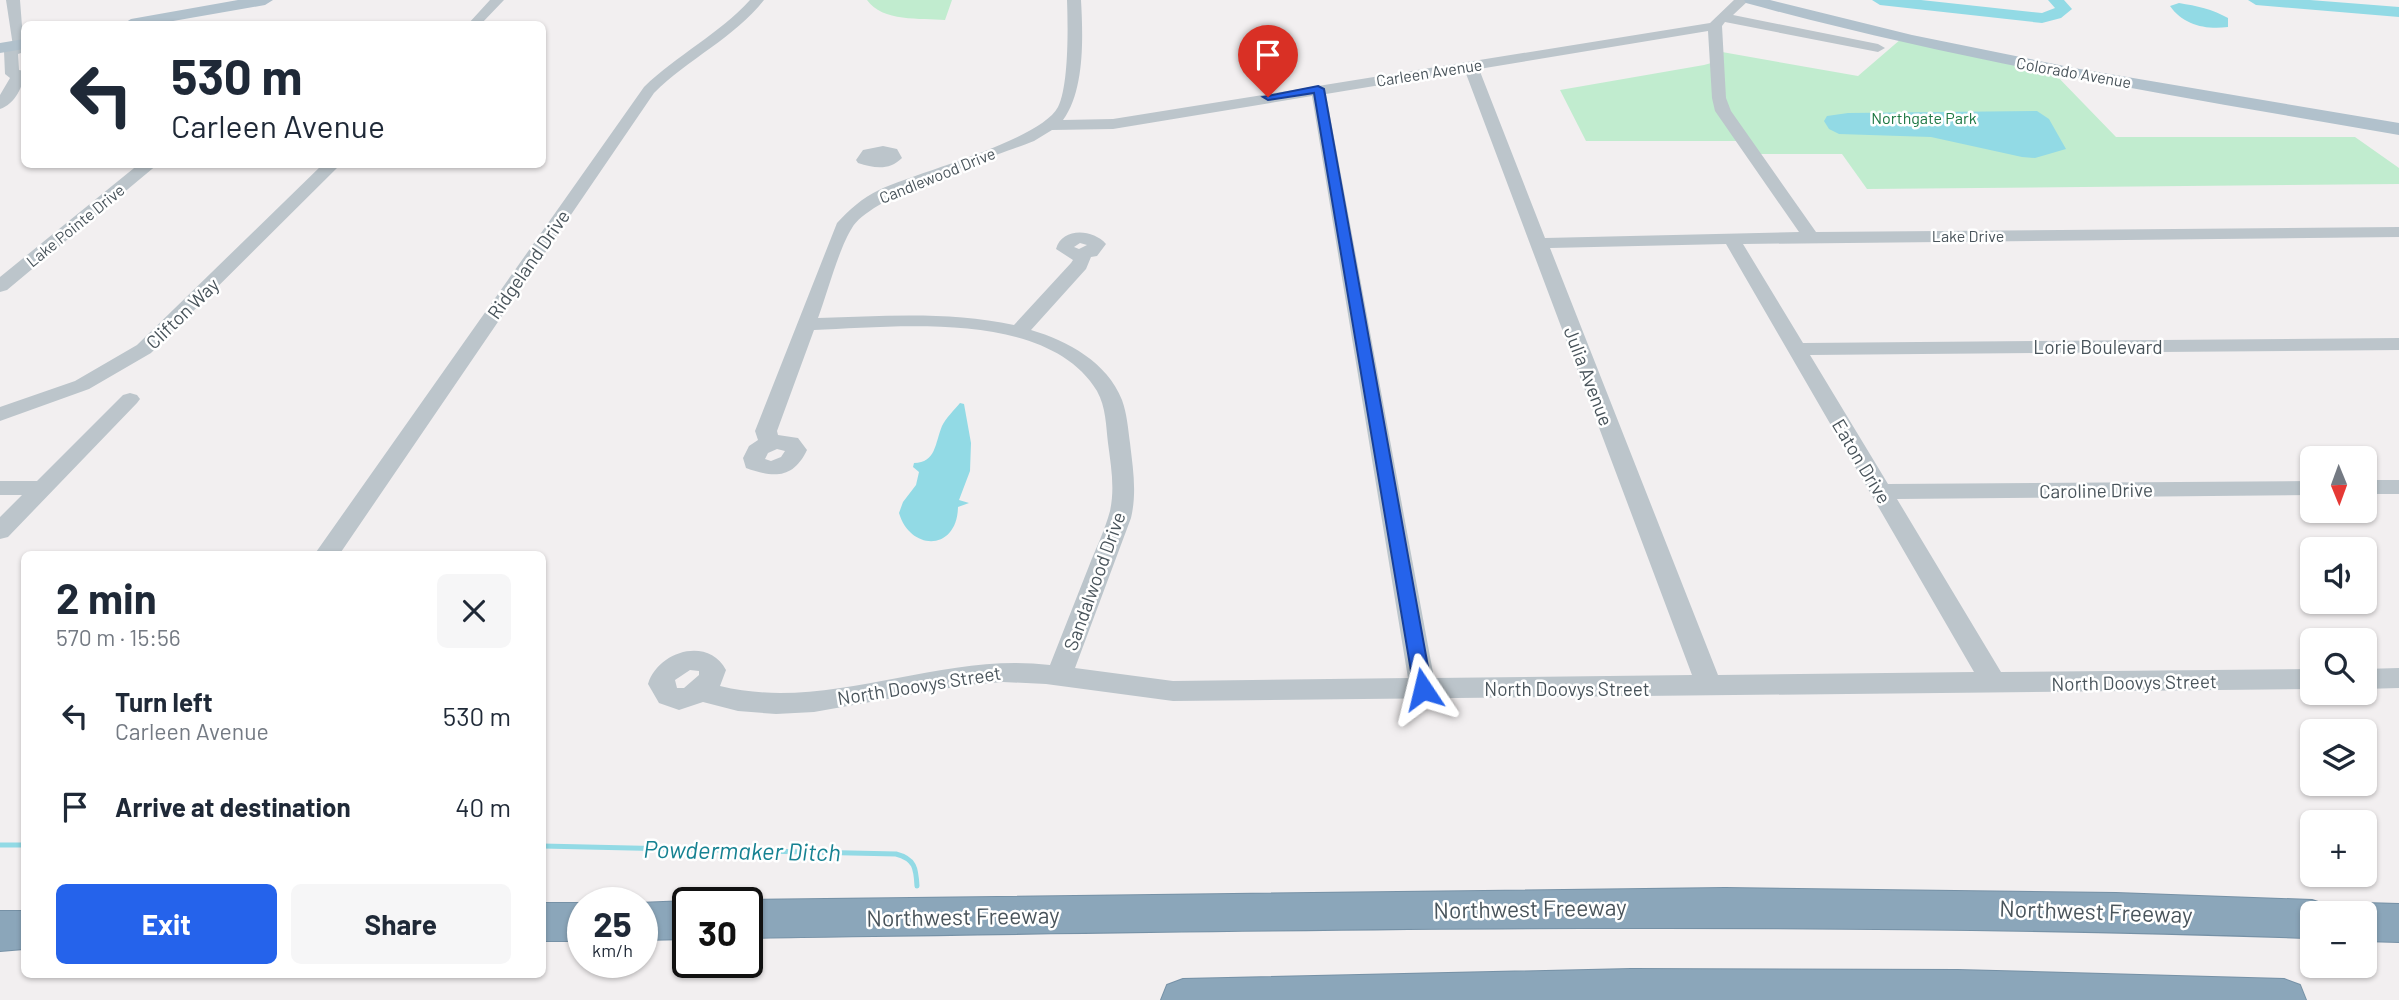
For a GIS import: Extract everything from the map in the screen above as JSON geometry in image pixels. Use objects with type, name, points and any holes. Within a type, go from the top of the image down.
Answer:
[{"type":"highway","name":"Northwest Freeway","points":[[763,919],[1695,906],[2015,909],[2300,919]]},
{"type":"highway","points":[[546,922],[567,922]]},
{"type":"highway","points":[[2377,922],[2399,923]]},
{"type":"highway","points":[[0,931],[21,930]]},
{"type":"highway","points":[[1183,1000],[1699,990],[2056,993],[2284,1000]]},
{"type":"main road","points":[[148,21],[265,0]]},
{"type":"main road","name":"Colorado Avenue","points":[[1752,0],[1838,22],[2061,70],[2399,129]]},
{"type":"main road","points":[[0,48],[21,46]]},
{"type":"street","points":[[13,0],[21,41]]},
{"type":"street","points":[[477,21],[497,0]]},
{"type":"street","name":"Ridgeland Drive","points":[[329,551],[649,90],[674,66],[736,22],[757,0]]},
{"type":"street","points":[[1057,119],[1076,40],[1074,0]]},
{"type":"street","points":[[1742,0],[1719,21],[1719,98],[1723,111],[1811,237]]},
{"type":"street","points":[[1719,21],[1878,48]]},
{"type":"street","name":"Carleen Avenue","points":[[1057,119],[1105,124],[1470,65],[1719,21]]},
{"type":"street","points":[[1823,37],[1838,22]]},
{"type":"street","points":[[21,46],[11,51],[12,74],[21,73]]},
{"type":"street","name":"Julia Avenue","points":[[1470,65],[1710,687]]},
{"type":"street","points":[[0,104],[13,90],[21,75]]},
{"type":"street","points":[[1318,89],[1423,689]]},
{"type":"street","name":"Candlewood Drive","points":[[770,443],[766,431],[840,232],[847,222],[869,203],[914,181],[1028,138],[1057,119]]},
{"type":"street","points":[[886,163],[914,181]]},
{"type":"street","name":"Lake Pointe Drive","points":[[0,286],[145,168]]},
{"type":"street","name":"Clifton Way","points":[[0,414],[82,385],[144,349],[329,168]]},
{"type":"street","name":"Lake Drive","points":[[1538,243],[1811,237],[2399,232]]},
{"type":"street","name":"Eaton Drive","points":[[1731,239],[1994,683]]},
{"type":"street","points":[[1019,331],[1080,265],[1083,255]]},
{"type":"street","name":"Sandalwood Drive","points":[[806,324],[949,322],[1019,331],[1068,351],[1093,371],[1111,399],[1118,431],[1124,488],[1120,515],[1059,676]]},
{"type":"street","name":"Lorie Boulevard","points":[[1796,349],[2399,344]]},
{"type":"street","points":[[0,531],[130,399]]},
{"type":"street","points":[[2377,487],[2399,487]]},
{"type":"street","points":[[0,488],[42,488]]},
{"type":"street","name":"Caroline Drive","points":[[1881,492],[2300,488]]},
{"type":"street","name":"North Doovys Street","points":[[701,691],[734,699],[830,699],[983,673],[1015,671],[1157,691],[2300,680]]},
{"type":"street","points":[[2377,679],[2399,678]]},
{"type":"green space","points":[[867,0],[952,0],[945,20],[892,15],[882,12]]},
{"type":"green space","name":"Northgate Park","points":[[1901,39],[2052,71],[2116,137],[2355,137],[2399,168],[2399,184],[1867,189],[1842,154],[1758,154],[1749,141],[1586,141],[1560,90],[1704,65],[1722,60],[1722,52],[1858,76]]},
{"type":"water","points":[[2179,3],[2222,15],[2228,18],[2228,27],[2203,27],[2188,22],[2170,6]]},
{"type":"water","points":[[2037,111],[2049,119],[2066,149],[2035,158],[2022,157],[1931,137],[1839,134],[1829,129],[1824,121],[1827,116],[1848,113]]},
{"type":"water","points":[[960,403],[964,404],[971,443],[970,471],[959,500],[969,503],[958,507],[956,522],[942,539],[922,540],[905,525],[899,513],[903,502],[916,485],[919,472],[913,467],[914,463],[927,460],[931,456],[942,426]]},
{"type":"waterway","points":[[1880,0],[2042,18],[2056,15],[2064,9],[2056,0]]},
{"type":"waterway","points":[[2256,0],[2399,12]]},
{"type":"waterway","name":"Powdermaker Ditch","points":[[0,845],[21,845]]},
{"type":"waterway","name":"Powdermaker Ditch","points":[[546,846],[896,854],[913,865],[917,886]]},
{"type":"route","points":[[1268,97],[1318,89],[1423,689]]}]
